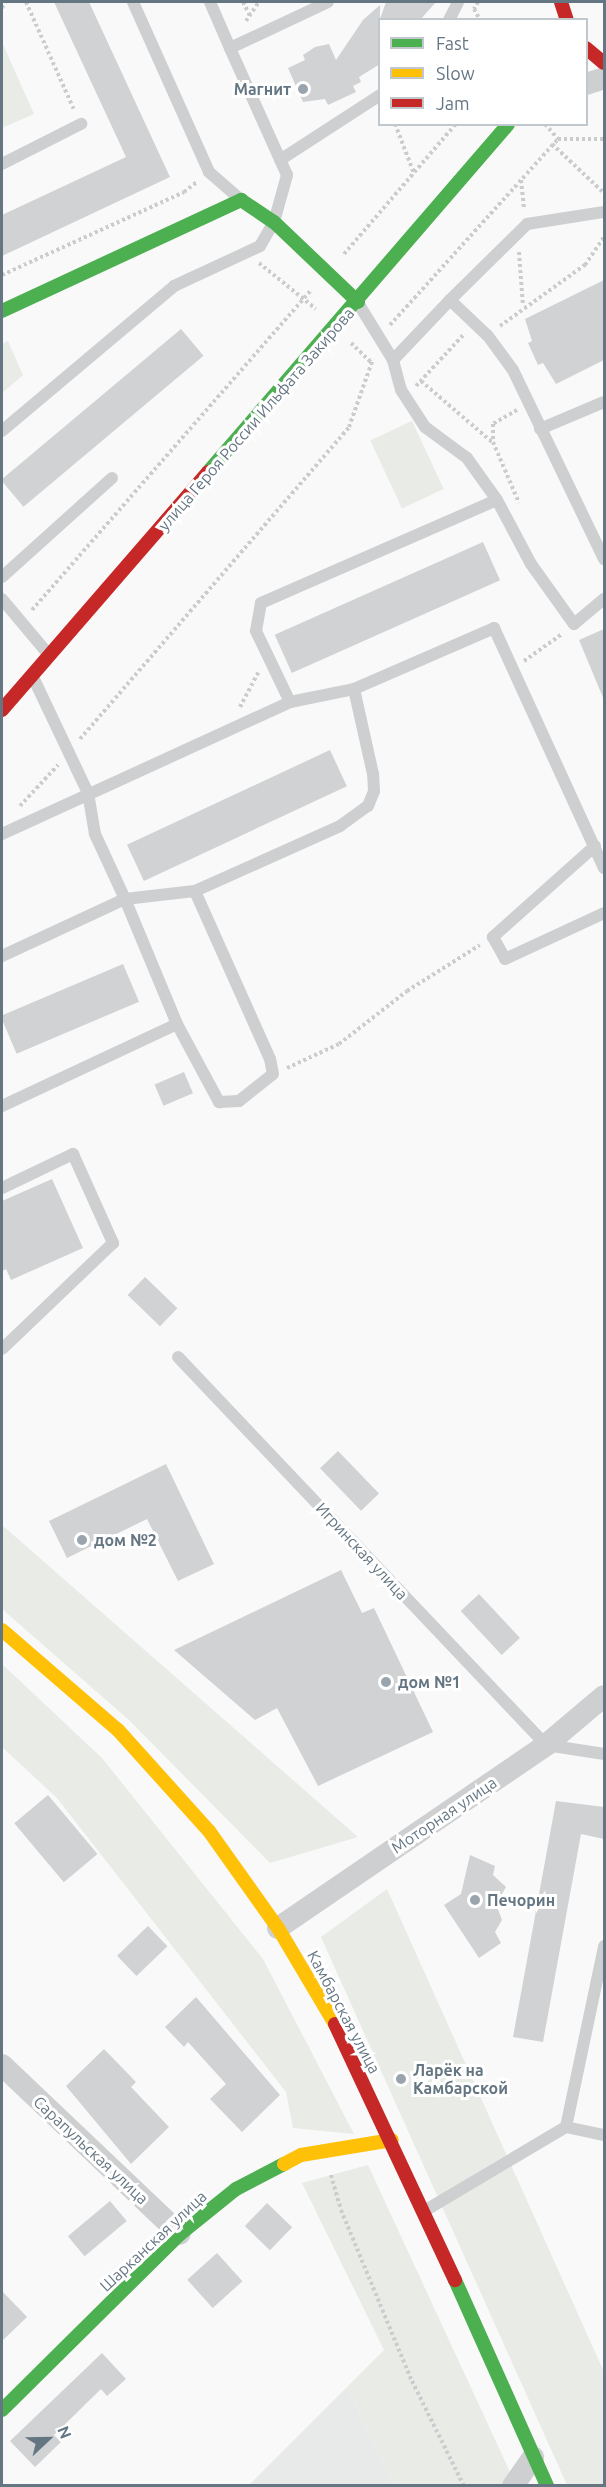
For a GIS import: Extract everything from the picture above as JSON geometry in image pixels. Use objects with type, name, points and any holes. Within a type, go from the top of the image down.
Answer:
[{"type":"street","points":[[551,18],[554,2]]},
{"type":"street","points":[[561,2],[566,18]]},
{"type":"street","points":[[588,50],[604,63]]},
{"type":"street","points":[[588,83],[604,78]]},
{"type":"street","name":"улица Героя России Ильфата Закирова","points":[[2,710],[358,302],[506,126]]},
{"type":"street","points":[[2,311],[211,217],[241,200],[274,222],[358,302]]},
{"type":"street","name":"Камбарская улица","points":[[2,1630],[118,1730],[209,1831],[278,1928],[331,2015],[392,2140],[422,2212],[547,2486]]},
{"type":"street","name":"Моторная улица","points":[[278,1928],[546,1745],[604,1696]]},
{"type":"street","name":"Сарапульская улица","points":[[2,2065],[180,2234]]},
{"type":"street","name":"Шарканская улица","points":[[2,2410],[180,2234],[236,2189],[301,2155],[392,2140]]},
{"type":"street","points":[[513,2486],[533,2457]]},
{"type":"lane","points":[[133,2],[209,172],[241,200]]},
{"type":"lane","points":[[2,431],[174,286],[260,246],[274,222],[287,176],[210,2]]},
{"type":"lane","points":[[230,48],[328,2]]},
{"type":"lane","points":[[450,18],[458,2]]},
{"type":"lane","points":[[280,160],[378,96]]},
{"type":"lane","points":[[2,164],[81,124]]},
{"type":"lane","points":[[393,360],[527,224],[604,212]]},
{"type":"lane","points":[[450,300],[487,336],[513,370],[604,559]]},
{"type":"lane","points":[[358,302],[393,360],[406,398],[425,427],[467,458],[497,500],[531,564],[574,624],[604,599]]},
{"type":"lane","points":[[540,429],[604,402]]},
{"type":"lane","points":[[2,577],[112,478]]},
{"type":"lane","points":[[291,702],[256,631],[261,603],[497,500]]},
{"type":"lane","points":[[2,599],[49,656]]},
{"type":"lane","points":[[2,834],[291,702],[354,689],[494,628],[604,868]]},
{"type":"lane","points":[[32,676],[70,751],[88,793],[95,834],[177,1024],[213,1098],[219,1102],[238,1101],[273,1074],[270,1059],[195,891]]},
{"type":"lane","points":[[2,956],[124,899],[195,891],[340,826],[368,807],[374,791],[373,774],[354,689]]},
{"type":"lane","points":[[595,846],[493,937],[505,959],[604,913]]},
{"type":"lane","points":[[2,1106],[177,1024]]},
{"type":"lane","points":[[2,1188],[73,1154],[113,1243],[2,1349]]},
{"type":"lane","name":"Игринская улица","points":[[178,1357],[546,1745]]},
{"type":"lane","points":[[546,1745],[604,1755]]},
{"type":"lane","points":[[566,2127],[604,1946]]},
{"type":"lane","points":[[591,2009],[604,2012]]},
{"type":"lane","points":[[422,2212],[566,2127],[604,2135]]},
{"type":"path","points":[[2,8],[5,2]]},
{"type":"path","points":[[26,2],[81,124]]},
{"type":"path","points":[[243,2],[249,16]]},
{"type":"path","points":[[474,9],[479,18]]},
{"type":"path","points":[[396,126],[414,172]]},
{"type":"path","points":[[21,623],[454,126]]},
{"type":"path","points":[[547,126],[558,139]]},
{"type":"path","points":[[16,811],[349,428],[380,339],[398,313],[552,144],[558,139],[604,139]]},
{"type":"path","points":[[552,144],[604,192]]},
{"type":"path","points":[[2,275],[184,192],[209,172]]},
{"type":"path","points":[[522,177],[519,189],[527,224],[519,252],[523,306]]},
{"type":"path","points":[[184,192],[211,217]]},
{"type":"path","points":[[487,336],[523,306],[555,289],[585,265],[604,237]]},
{"type":"path","points":[[264,254],[254,259],[304,297],[372,363]]},
{"type":"path","points":[[308,279],[313,288]]},
{"type":"path","points":[[406,398],[474,322]]},
{"type":"path","points":[[421,381],[493,442]]},
{"type":"path","points":[[524,512],[493,442],[493,424],[529,404]]},
{"type":"path","points":[[513,668],[574,624]]},
{"type":"path","points":[[240,727],[235,715],[268,655]]},
{"type":"path","points":[[273,1074],[339,1044],[407,991],[493,937]]},
{"type":"path","points":[[325,2151],[341,2210],[411,2381],[464,2486]]},
{"type":"shaded area","points":[[2,42],[34,114],[2,128]]},
{"type":"shaded area","points":[[8,341],[23,375],[2,393],[2,344]]},
{"type":"shaded area","points":[[412,421],[444,489],[402,508],[370,440]]},
{"type":"shaded area","points":[[2,1525],[358,1837],[270,1863],[129,1720],[2,1609]]},
{"type":"shaded area","points":[[2,1664],[102,1758],[263,1959],[354,2134],[293,2128],[286,2092],[57,1798],[2,1747]]},
{"type":"shaded area","points":[[387,1889],[604,2372],[604,2485],[567,2485],[321,1937]]},
{"type":"shaded area","points":[[368,2165],[516,2485],[393,2485],[347,2387],[384,2350],[302,2183]]},
{"type":"shaded area","points":[[347,2387],[393,2485],[248,2486]]},
{"type":"building","points":[[54,2],[89,2],[170,177],[2,256],[2,215],[126,157]]},
{"type":"building","points":[[386,2],[436,2],[422,18],[380,18]]},
{"type":"building","points":[[380,5],[378,65],[359,77],[361,82],[353,86],[356,92],[328,105],[325,99],[303,102],[288,68],[305,60],[303,55],[315,47],[329,44],[336,60],[363,20]]},
{"type":"building","points":[[604,280],[604,360],[556,384],[543,363],[538,365],[528,343],[532,341],[525,319]]},
{"type":"building","points":[[181,329],[203,356],[23,507],[2,479]]},
{"type":"building","points":[[483,542],[500,580],[292,673],[275,635]]},
{"type":"building","points":[[604,629],[604,700],[579,640]]},
{"type":"building","points":[[330,750],[347,786],[144,881],[127,845]]},
{"type":"building","points":[[123,964],[139,1002],[17,1054],[2,1015]]},
{"type":"building","points":[[184,1072],[193,1093],[164,1106],[155,1085]]},
{"type":"building","points":[[52,1179],[83,1248],[11,1280],[6,1269],[2,1271],[2,1201]]},
{"type":"building","points":[[145,1277],[177,1308],[160,1326],[128,1295]]},
{"type":"building","points":[[338,1451],[379,1493],[361,1511],[320,1468]]},
{"type":"building","name":"дом №2","points":[[166,1464],[214,1564],[178,1581],[147,1519],[67,1558],[49,1521]]},
{"type":"building","points":[[341,1570],[362,1613],[374,1608],[433,1732],[318,1786],[277,1708],[255,1720],[174,1650]]},
{"type":"building","points":[[479,1594],[520,1638],[502,1655],[461,1611]]},
{"type":"building","points":[[48,1795],[97,1854],[64,1882],[14,1823]]},
{"type":"building","points":[[556,1801],[604,1807],[604,1839],[581,1834],[543,2042],[513,2037]]},
{"type":"building","name":"Печорин","points":[[470,1855],[495,1866],[493,1875],[506,1887],[496,1904],[502,1920],[495,1932],[501,1943],[479,1958],[444,1905],[461,1894]]},
{"type":"building","points":[[148,1926],[167,1946],[137,1976],[117,1956]]},
{"type":"building","points":[[196,1997],[280,2095],[242,2132],[210,2099],[226,2084],[188,2042],[184,2047],[165,2027]]},
{"type":"building","points":[[104,2049],[136,2082],[131,2087],[169,2127],[131,2164],[66,2086]]},
{"type":"building","points":[[110,2201],[127,2221],[85,2256],[68,2236]]},
{"type":"building","points":[[267,2203],[292,2227],[270,2250],[245,2226]]},
{"type":"building","points":[[217,2253],[242,2281],[213,2308],[187,2280]]},
{"type":"building","points":[[2,2291],[27,2317],[2,2341]]},
{"type":"building","points":[[102,2353],[126,2379],[107,2396],[101,2389],[54,2435],[61,2442],[35,2467],[10,2441]]},
{"type":"traffic: fast","points":[[208,472],[506,126]]},
{"type":"traffic: fast","points":[[2,311],[241,200],[274,222],[358,302]]},
{"type":"traffic: fast","points":[[2,2410],[180,2234],[236,2189],[284,2164]]},
{"type":"traffic: fast","points":[[455,2280],[547,2486]]},
{"type":"traffic: slow","points":[[2,1630],[118,1730],[209,1831],[278,1928],[335,2024]]},
{"type":"traffic: slow","points":[[284,2164],[301,2155],[392,2140]]},
{"type":"traffic: jam","points":[[561,2],[566,18]]},
{"type":"traffic: jam","points":[[588,50],[604,63]]},
{"type":"traffic: jam","points":[[2,710],[208,472]]},
{"type":"traffic: jam","points":[[335,2024],[455,2280]]},
{"type":"place","name":"Магнит","points":[[303,89]]},
{"type":"place","name":"дом №2","points":[[82,1540]]},
{"type":"place","name":"дом №1","points":[[386,1682]]},
{"type":"place","name":"Печорин","points":[[475,1900]]},
{"type":"place","name":"Ларёк на Камбарской","points":[[401,2079]]}]
